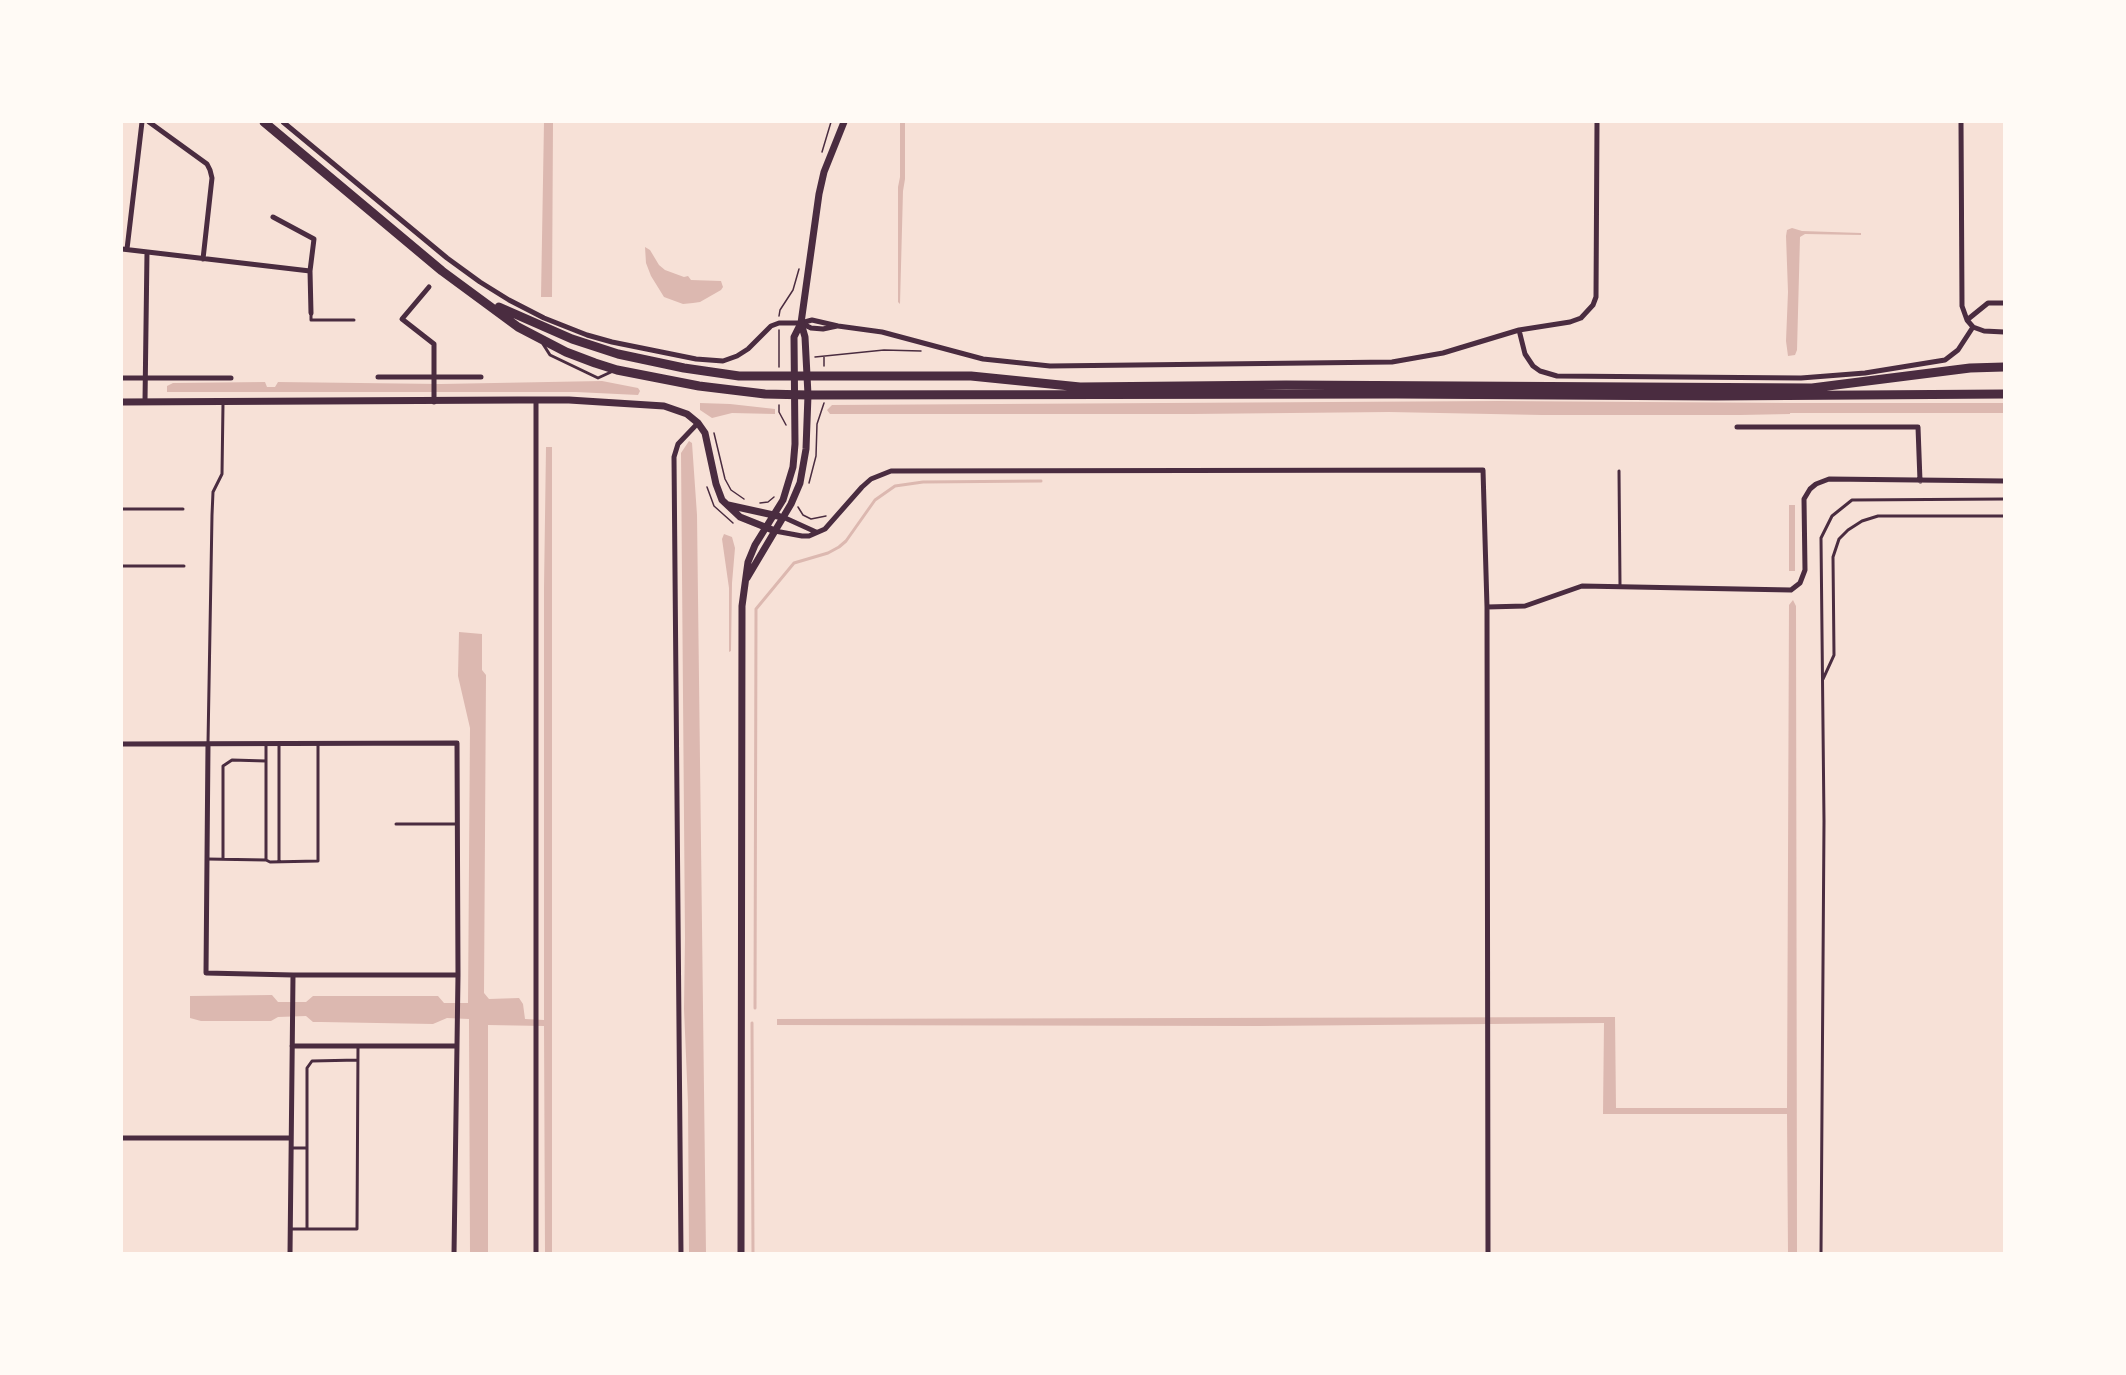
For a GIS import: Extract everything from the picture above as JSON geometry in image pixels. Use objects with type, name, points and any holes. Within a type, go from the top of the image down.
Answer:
[{"type":"main road","points":[[264,122],[442,271],[518,327],[576,356],[617,370],[726,390],[794,395],[2004,394]]},
{"type":"main road","points":[[478,297],[547,329],[618,354],[684,368],[739,376],[970,376],[1080,387],[1310,385],[1812,388],[1970,368],[2004,367]]},
{"type":"street","points":[[142,122],[124,249],[310,271]]},
{"type":"street","points":[[149,122],[207,164],[210,170],[212,178],[203,259]]},
{"type":"street","points":[[283,122],[480,282],[508,300],[565,327],[612,342],[696,359],[723,361],[748,349],[771,326],[779,323],[801,323],[810,328],[823,329],[838,326],[882,332],[983,359],[1050,366],[1392,363],[1424,357],[1519,330],[1570,322],[1581,318],[1593,305],[1596,297],[1597,122]]},
{"type":"street","points":[[741,1254],[742,606],[748,562],[783,500],[790,480],[795,456],[794,337],[801,323],[824,172],[844,122]]},
{"type":"street","points":[[1961,122],[1962,306],[1967,320],[1973,327],[1984,332],[2004,332]]},
{"type":"street","points":[[273,217],[314,238],[310,271],[311,313]]},
{"type":"street","points":[[145,401],[147,252]]},
{"type":"street","points":[[429,287],[402,319],[434,344],[434,398]]},
{"type":"street","points":[[1967,320],[1988,303],[2004,303]]},
{"type":"street","points":[[747,578],[783,517],[795,506],[800,483],[806,449],[808,395],[806,337],[801,323]]},
{"type":"street","points":[[1519,330],[1525,354],[1533,366],[1539,371],[1557,376],[1801,378],[1865,373],[1945,360],[1955,354],[1973,327]]},
{"type":"street","points":[[378,377],[434,380],[481,377]]},
{"type":"street","points":[[122,378],[231,378]]},
{"type":"street","points":[[122,402],[434,398],[664,406],[687,414],[698,423],[707,439],[718,492],[740,517],[775,531],[802,536],[816,532],[830,524],[871,479],[891,471],[1483,470],[1487,607],[1488,1254]]},
{"type":"street","points":[[536,400],[536,1254]]},
{"type":"street","points":[[681,1254],[674,458],[678,444],[698,423]]},
{"type":"street","points":[[1737,427],[1918,427],[1920,481]]},
{"type":"street","points":[[1487,607],[1525,606],[1582,586],[1791,590],[1800,584],[1805,570],[1804,499],[1810,489],[1821,482],[1829,479],[2004,481]]},
{"type":"street","points":[[728,505],[783,517],[816,532]]},
{"type":"street","points":[[122,744],[457,743],[458,975],[454,1254]]},
{"type":"street","points":[[208,744],[206,974],[458,975]]},
{"type":"street","points":[[290,1254],[293,975]]},
{"type":"street","points":[[292,1046],[457,1046]]},
{"type":"street","points":[[122,1138],[290,1138]]},
{"type":"lane","points":[[311,313],[311,320],[354,320]]},
{"type":"lane","points":[[208,744],[213,492],[222,474],[223,402]]},
{"type":"lane","points":[[1619,471],[1620,585]]},
{"type":"lane","points":[[1821,1254],[1824,821],[1821,538],[1832,516],[1852,500],[2004,499]]},
{"type":"lane","points":[[122,509],[183,509]]},
{"type":"lane","points":[[1822,681],[1834,655],[1833,557],[1839,539],[1848,530],[1862,521],[1878,516],[2004,516]]},
{"type":"lane","points":[[122,566],[184,566]]},
{"type":"lane","points":[[266,744],[266,860]]},
{"type":"lane","points":[[279,744],[279,861]]},
{"type":"lane","points":[[207,859],[266,860],[270,862],[318,861],[318,744]]},
{"type":"lane","points":[[223,859],[223,766],[232,760],[266,760]]},
{"type":"lane","points":[[396,824],[457,824]]},
{"type":"lane","points":[[290,1229],[357,1230],[358,1046]]},
{"type":"lane","points":[[307,1229],[307,1068],[312,1061],[358,1060]]},
{"type":"lane","points":[[290,1148],[307,1148]]},
{"type":"path","points":[[820,161],[831,122]]},
{"type":"path","points":[[779,376],[780,310],[793,290],[800,262]]},
{"type":"path","points":[[824,376],[824,357],[884,350],[920,352],[926,344]]},
{"type":"path","points":[[779,394],[779,412],[788,433]]},
{"type":"path","points":[[808,484],[814,467],[818,424],[824,394]]},
{"type":"path","points":[[713,430],[725,479],[731,490],[746,500]]},
{"type":"path","points":[[755,502],[768,502],[775,496],[783,500]]},
{"type":"path","points":[[802,500],[795,506],[803,515],[811,519],[828,516]]},
{"type":"shaded area","points":[[544,122],[553,122],[552,297],[541,297]]},
{"type":"shaded area","points":[[900,122],[905,122],[905,179],[900,304],[898,302],[898,187]]},
{"type":"shaded area","points":[[1792,228],[1802,231],[1861,233],[1861,235],[1805,234],[1800,237],[1797,350],[1795,355],[1788,356],[1786,236],[1787,230]]},
{"type":"shaded area","points":[[645,247],[650,250],[665,270],[684,277],[688,276],[691,280],[721,281],[723,287],[700,302],[683,304],[664,297],[646,263]]},
{"type":"shaded area","points":[[602,381],[638,388],[640,391],[638,395],[576,392],[167,392],[167,386],[173,383],[265,382],[267,387],[275,387],[278,382],[441,384]]},
{"type":"shaded area","points":[[1499,401],[1791,403],[1790,414],[1740,415],[1389,412],[830,414],[827,410],[832,405]]},
{"type":"shaded area","points":[[700,403],[775,409],[775,414],[732,413],[712,418],[700,410]]},
{"type":"shaded area","points":[[689,441],[692,443],[697,515],[706,1254],[689,1253],[688,1103],[684,1009],[681,453]]},
{"type":"shaded area","points":[[546,447],[552,447],[552,1253],[545,1253],[544,1026],[488,1025],[488,1253],[470,1253],[469,1019],[447,1018],[433,1024],[313,1022],[306,1016],[278,1017],[271,1021],[201,1021],[190,1018],[190,996],[272,995],[278,1002],[306,1002],[313,996],[438,996],[444,1003],[468,1003],[470,728],[458,676],[459,632],[482,634],[482,670],[486,675],[484,993],[489,999],[519,998],[523,1004],[525,1019],[544,1020]]},
{"type":"shaded area","points":[[1789,505],[1795,505],[1795,571],[1789,571]]},
{"type":"shaded area","points":[[724,534],[732,537],[735,548],[731,651],[729,652],[729,588],[722,539]]},
{"type":"shaded area","points":[[1793,600],[1796,606],[1797,1253],[1788,1253],[1787,1114],[1603,1114],[1604,1023],[1259,1026],[777,1025],[777,1019],[1615,1017],[1616,1108],[1787,1108],[1789,605]]},
{"type":"waterway","points":[[1778,408],[2004,408]]},
{"type":"waterway","points":[[755,1008],[756,609],[794,563],[828,553],[839,547],[846,541],[875,500],[895,486],[923,482],[1041,481]]},
{"type":"waterway","points":[[752,1023],[753,1254]]}]
